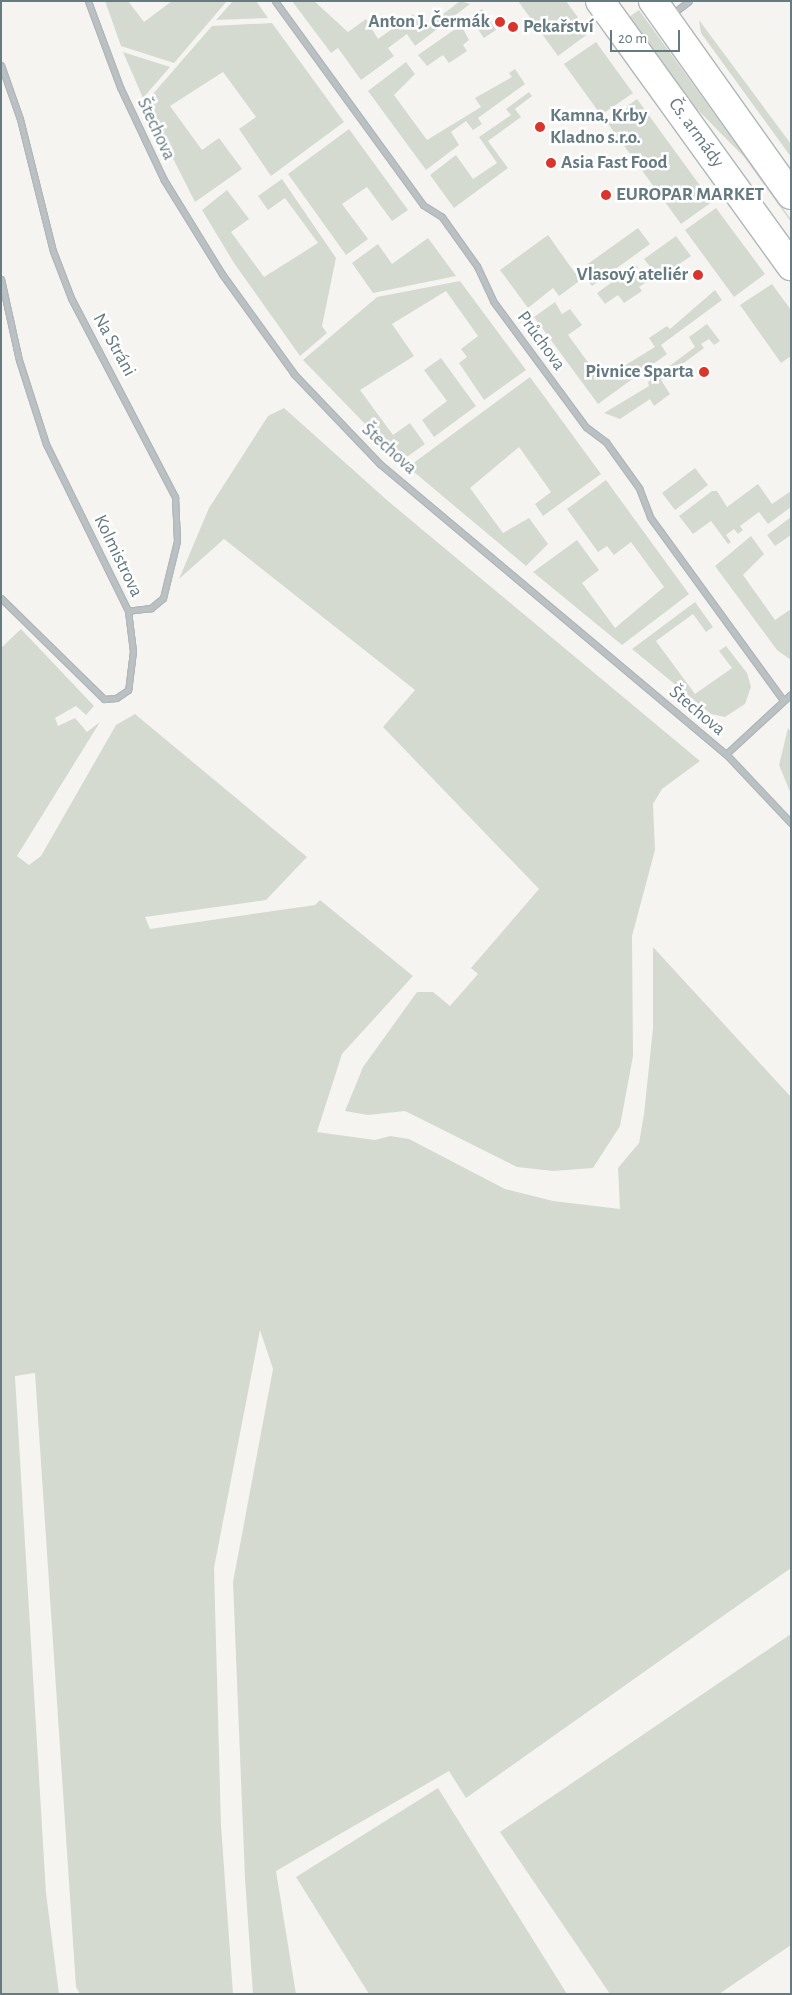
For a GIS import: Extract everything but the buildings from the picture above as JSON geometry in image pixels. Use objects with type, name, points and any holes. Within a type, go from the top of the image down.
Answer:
[{"type":"main road","name":"Čs. armády","points":[[600,1],[791,266]]},
{"type":"main road","points":[[659,10],[791,195]]},
{"type":"street","name":"Štechova","points":[[88,1],[120,87],[164,180],[222,274],[300,381],[380,464],[726,754],[791,824]]},
{"type":"street","name":"Průchova","points":[[275,1],[423,205],[442,217],[477,266],[494,301],[586,427],[606,442],[639,488],[650,517],[783,700]]},
{"type":"street","points":[[659,10],[689,1]]},
{"type":"street","name":"Na Stráni","points":[[1,65],[20,119],[53,251],[71,298],[175,497],[177,541],[163,598],[151,608],[128,611]]},
{"type":"street","name":"Kolmistrova","points":[[1,279],[19,360],[46,444],[128,611],[132,668],[128,690],[110,700],[1,598]]},
{"type":"street","points":[[726,754],[791,694]]},
{"type":"shaded area","points":[[105,1],[128,1],[144,22],[172,1],[227,1],[174,63],[121,46]]},
{"type":"shaded area","points":[[233,1],[256,1],[268,18],[216,20]]},
{"type":"shaded area","points":[[292,1],[314,1],[348,32],[366,19],[378,39],[413,14],[424,29],[460,1],[470,4],[415,46],[407,34],[388,48],[394,56],[361,80],[338,48],[331,53]]},
{"type":"shaded area","points":[[518,1],[566,1],[589,33],[558,56]]},
{"type":"shaded area","points":[[482,9],[496,30],[484,38],[470,18]]},
{"type":"shaded area","points":[[639,10],[791,219],[791,222],[744,157],[695,107],[629,17]]},
{"type":"shaded area","points":[[699,20],[791,144],[791,157],[701,33]]},
{"type":"shaded area","points":[[272,23],[344,122],[271,176],[239,129],[256,117],[223,72],[170,106],[202,150],[219,138],[242,169],[195,202],[145,103],[212,26]]},
{"type":"shaded area","points":[[461,25],[469,40],[463,45],[467,51],[449,63],[443,55],[427,66],[418,55]]},
{"type":"shaded area","points":[[596,42],[633,93],[601,115],[564,64]]},
{"type":"shaded area","points":[[123,52],[170,67],[143,98]]},
{"type":"shaded area","points":[[406,62],[415,74],[394,95],[427,140],[481,107],[475,98],[512,77],[509,73],[515,69],[525,84],[478,118],[482,124],[473,130],[466,121],[451,132],[459,145],[426,170],[368,91]]},
{"type":"shaded area","points":[[529,92],[532,96],[515,109],[521,117],[488,141],[508,168],[454,208],[430,175],[456,155],[473,179],[497,163],[479,137],[511,115],[506,109]]},
{"type":"shaded area","points":[[637,99],[712,202],[681,224],[606,121]]},
{"type":"shaded area","points":[[349,129],[408,210],[392,221],[367,187],[342,204],[368,239],[346,255],[288,174]]},
{"type":"shaded area","points":[[282,179],[336,258],[322,326],[327,333],[300,356],[234,263],[202,210],[227,190],[249,219],[231,232],[264,277],[318,243],[285,198],[268,210],[258,196]]},
{"type":"shaded area","points":[[716,208],[765,274],[734,297],[685,230]]},
{"type":"shaded area","points":[[638,228],[650,244],[592,286],[585,277],[559,296],[553,288],[528,308],[500,270],[548,235],[575,273]]},
{"type":"shaded area","points":[[676,236],[691,256],[659,278],[644,259]]},
{"type":"shaded area","points":[[428,238],[456,276],[373,293],[352,263],[378,244],[392,264]]},
{"type":"shaded area","points":[[636,265],[648,281],[639,287],[642,291],[624,303],[618,295],[605,304],[597,293]]},
{"type":"shaded area","points":[[460,281],[526,370],[484,400],[459,363],[467,357],[461,349],[478,336],[446,291],[392,324],[414,356],[360,390],[393,435],[410,423],[425,444],[401,461],[303,360],[377,297]]},
{"type":"shaded area","points":[[772,284],[791,310],[791,356],[781,363],[740,305]]},
{"type":"shaded area","points":[[715,290],[722,300],[661,345],[667,354],[598,404],[534,317],[555,302],[562,314],[570,309],[582,325],[568,335],[601,380],[655,347],[649,338],[667,326],[670,329]]},
{"type":"shaded area","points":[[707,324],[720,341],[714,345],[709,339],[701,344],[704,348],[661,380],[670,394],[654,406],[650,399],[620,419],[604,413],[649,386],[648,382],[695,347],[689,337]]},
{"type":"shaded area","points":[[441,358],[476,406],[434,437],[422,420],[447,401],[424,370]]},
{"type":"shaded area","points":[[530,377],[601,474],[543,516],[535,504],[551,492],[519,447],[470,488],[503,533],[529,518],[548,544],[526,566],[408,467]]},
{"type":"shaded area","points":[[284,408],[388,501],[700,761],[662,789],[653,804],[655,850],[632,936],[633,1056],[620,1126],[593,1168],[553,1171],[517,1167],[405,1111],[368,1115],[345,1111],[363,1067],[417,992],[433,992],[450,1006],[478,974],[471,968],[539,889],[383,727],[415,690],[224,539],[179,579],[209,508],[268,416]]},
{"type":"shaded area","points":[[695,468],[708,485],[675,510],[662,493]]},
{"type":"shaded area","points":[[606,480],[689,594],[622,645],[533,572],[577,540],[599,570],[582,583],[615,628],[664,587],[631,542],[614,555],[607,546],[598,552],[567,509]]},
{"type":"shaded area","points":[[758,484],[772,504],[791,491],[791,507],[768,524],[759,512],[740,526],[743,530],[738,534],[734,529],[726,535],[731,542],[728,544],[711,521],[693,534],[679,516],[712,491],[717,491],[727,507]]},
{"type":"shaded area","points":[[791,517],[791,535],[775,546],[767,535]]},
{"type":"shaded area","points":[[751,536],[764,554],[743,575],[775,620],[791,609],[791,660],[777,650],[715,566]]},
{"type":"shaded area","points":[[695,602],[713,627],[706,632],[693,614],[656,641],[695,694],[732,668],[719,651],[726,646],[747,673],[751,687],[745,704],[725,717],[711,714],[632,649]]},
{"type":"shaded area","points":[[21,629],[94,706],[86,715],[76,706],[55,718],[58,726],[75,718],[87,732],[100,722],[17,856],[29,865],[41,856],[116,725],[135,714],[307,857],[266,900],[145,917],[150,929],[315,905],[320,900],[413,976],[342,1054],[317,1132],[375,1140],[390,1136],[409,1139],[505,1189],[553,1201],[620,1209],[618,1168],[639,1143],[644,1114],[653,1028],[653,947],[791,1097],[791,1568],[466,1798],[449,1771],[276,1871],[296,1994],[253,1994],[245,1879],[233,1582],[273,1369],[260,1330],[214,1568],[221,1825],[233,1994],[80,1994],[76,1987],[35,1373],[15,1376],[46,1893],[59,1994],[1,1994],[1,648]]},
{"type":"shaded area","points":[[788,728],[791,732],[791,794],[779,765]]},
{"type":"shaded area","points":[[791,1634],[791,1945],[719,1994],[610,1994],[500,1832]]},
{"type":"shaded area","points":[[438,1788],[567,1994],[369,1994],[296,1877]]},
{"type":"place","name":"Anton J. Čermák","points":[[500,22]]},
{"type":"place","name":"Pekařství","points":[[513,27]]},
{"type":"place","name":"Kamna, Krby Kladno s.r.o.","points":[[540,127]]},
{"type":"place","name":"Asia Fast Food","points":[[551,163]]},
{"type":"place","name":"EUROPAR MARKET","points":[[606,195]]},
{"type":"place","name":"Vlasový ateliér","points":[[698,275]]},
{"type":"place","name":"Pivnice Sparta","points":[[704,372]]}]
